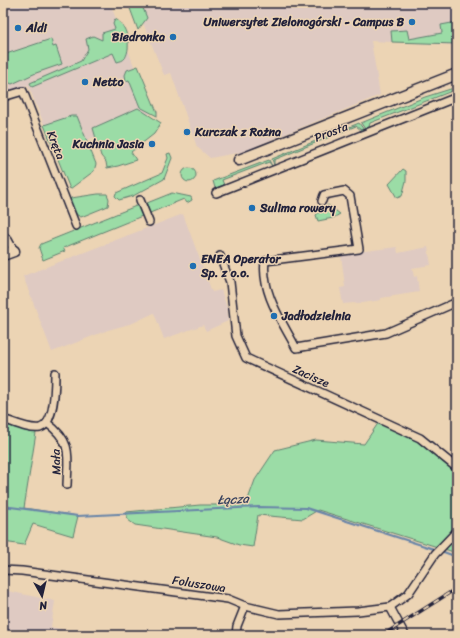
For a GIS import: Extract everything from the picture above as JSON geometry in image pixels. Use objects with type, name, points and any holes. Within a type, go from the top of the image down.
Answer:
[{"type":"street","name":"Prosta","points":[[239,160],[457,74]]},
{"type":"street","name":"Kręta","points":[[3,97],[22,92],[76,226]]},
{"type":"street","name":"Prosta","points":[[216,193],[457,97]]},
{"type":"street","points":[[322,201],[324,195],[344,192],[350,196],[360,250],[265,261],[264,278],[268,294],[296,348],[386,333],[457,302]]},
{"type":"street","points":[[140,200],[149,222]]},
{"type":"street","points":[[3,235],[8,240],[14,251],[3,255]]},
{"type":"street","name":"Zacisze","points":[[220,256],[230,282],[236,336],[246,358],[420,438],[457,468]]},
{"type":"street","points":[[3,419],[34,428],[42,427],[47,422],[55,389],[55,372]]},
{"type":"street","name":"Mała","points":[[47,422],[60,434],[66,443],[67,485]]},
{"type":"street","name":"Foluszowa","points":[[3,570],[22,571],[228,599],[245,606],[279,614],[358,611],[390,607],[408,594],[437,551],[457,531]]},
{"type":"street","points":[[236,635],[237,626],[245,606]]},
{"type":"street","points":[[390,607],[405,635]]},
{"type":"shaded area","points":[[3,3],[110,3],[152,113],[56,153],[28,85],[3,93]]},
{"type":"shaded area","points":[[135,3],[457,3],[457,45],[371,41],[380,95],[242,152],[210,158],[197,147],[171,73],[164,75]]},
{"type":"shaded area","name":"ENEA Operator Sp. z o.o.","points":[[183,214],[212,292],[221,290],[227,308],[228,321],[206,331],[203,325],[164,339],[154,313],[133,323],[108,330],[52,352],[23,276]]},
{"type":"shaded area","points":[[397,247],[398,253],[428,247],[431,265],[412,268],[414,277],[417,276],[419,292],[381,298],[381,300],[357,304],[343,304],[340,288],[345,287],[341,254]]},
{"type":"shaded area","points":[[3,590],[55,601],[51,627],[88,635],[3,635]]},
{"type":"green space","points":[[128,3],[141,3],[147,18],[138,30]]},
{"type":"green space","points":[[115,19],[123,26],[127,36],[128,48],[123,60],[117,62],[113,53],[32,87],[30,83],[81,61],[88,49],[86,39],[93,36],[102,40],[102,33],[115,29],[113,24]]},
{"type":"green space","points":[[457,22],[457,44],[392,42],[391,31],[407,30],[409,39],[442,33],[441,25]]},
{"type":"green space","points":[[51,39],[53,47],[56,46],[62,64],[36,73],[12,84],[3,80],[3,55]]},
{"type":"green space","points":[[138,66],[157,112],[157,116],[140,107],[129,80],[126,81],[125,75],[127,70]]},
{"type":"green space","points":[[457,87],[457,89],[370,123],[369,127],[365,129],[361,123],[425,97]]},
{"type":"green space","points":[[138,108],[161,123],[154,134],[131,152],[136,160],[107,168],[106,162],[101,156],[93,128]]},
{"type":"green space","points":[[71,116],[77,116],[96,164],[94,171],[70,189],[44,125]]},
{"type":"green space","points":[[359,123],[364,130],[361,130],[356,126],[274,160],[274,165],[272,159]]},
{"type":"green space","points":[[170,153],[172,158],[164,179],[133,196],[119,200],[115,196],[116,193],[162,173],[168,158],[167,154]]},
{"type":"green space","points":[[269,160],[272,166],[269,162],[222,180],[224,185],[215,188],[213,181]]},
{"type":"green space","points":[[186,168],[192,168],[196,172],[196,178],[192,182],[186,182],[182,178],[182,172]]},
{"type":"green space","points":[[403,169],[406,171],[406,181],[402,196],[397,198],[389,184]]},
{"type":"green space","points":[[172,193],[191,197],[192,200],[187,203],[184,199],[150,213],[147,203]]},
{"type":"green space","points":[[107,194],[109,199],[108,206],[81,217],[77,215],[70,201],[71,198]]},
{"type":"green space","points":[[328,205],[340,214],[333,218],[318,221],[316,215]]},
{"type":"green space","points":[[136,206],[140,207],[142,216],[63,248],[65,251],[43,260],[39,248],[41,244]]},
{"type":"green space","points":[[3,422],[36,433],[24,508],[78,516],[73,536],[33,524],[24,545],[3,542]]},
{"type":"green space","points":[[379,422],[426,445],[457,471],[457,553],[318,510],[303,519],[258,515],[253,547],[239,545],[217,537],[135,525],[128,520],[126,512],[200,505],[246,505],[255,480],[275,450],[316,440],[364,444]]},
{"type":"waterway","name":"Łącza","points":[[3,506],[78,516],[258,507],[306,508],[437,550]]},
{"type":"waterway","name":"Łącza","points":[[441,551],[457,557]]},
{"type":"railway","points":[[383,635],[457,588]]},
{"type":"place","name":"Uniwersytet Zielonogórski - Campus B","points":[[412,22]]},
{"type":"place","name":"Aldi","points":[[18,28]]},
{"type":"place","name":"Biedronka","points":[[173,37]]},
{"type":"place","name":"Netto","points":[[85,82]]},
{"type":"place","name":"Kurczak z Rożna","points":[[187,132]]},
{"type":"place","name":"Kuchnia Jasia","points":[[152,144]]},
{"type":"place","name":"Sulima rowery","points":[[252,208]]},
{"type":"place","name":"ENEA Operator Sp. z o.o.","points":[[193,266]]},
{"type":"place","name":"Jadłodzielnia","points":[[274,316]]}]
